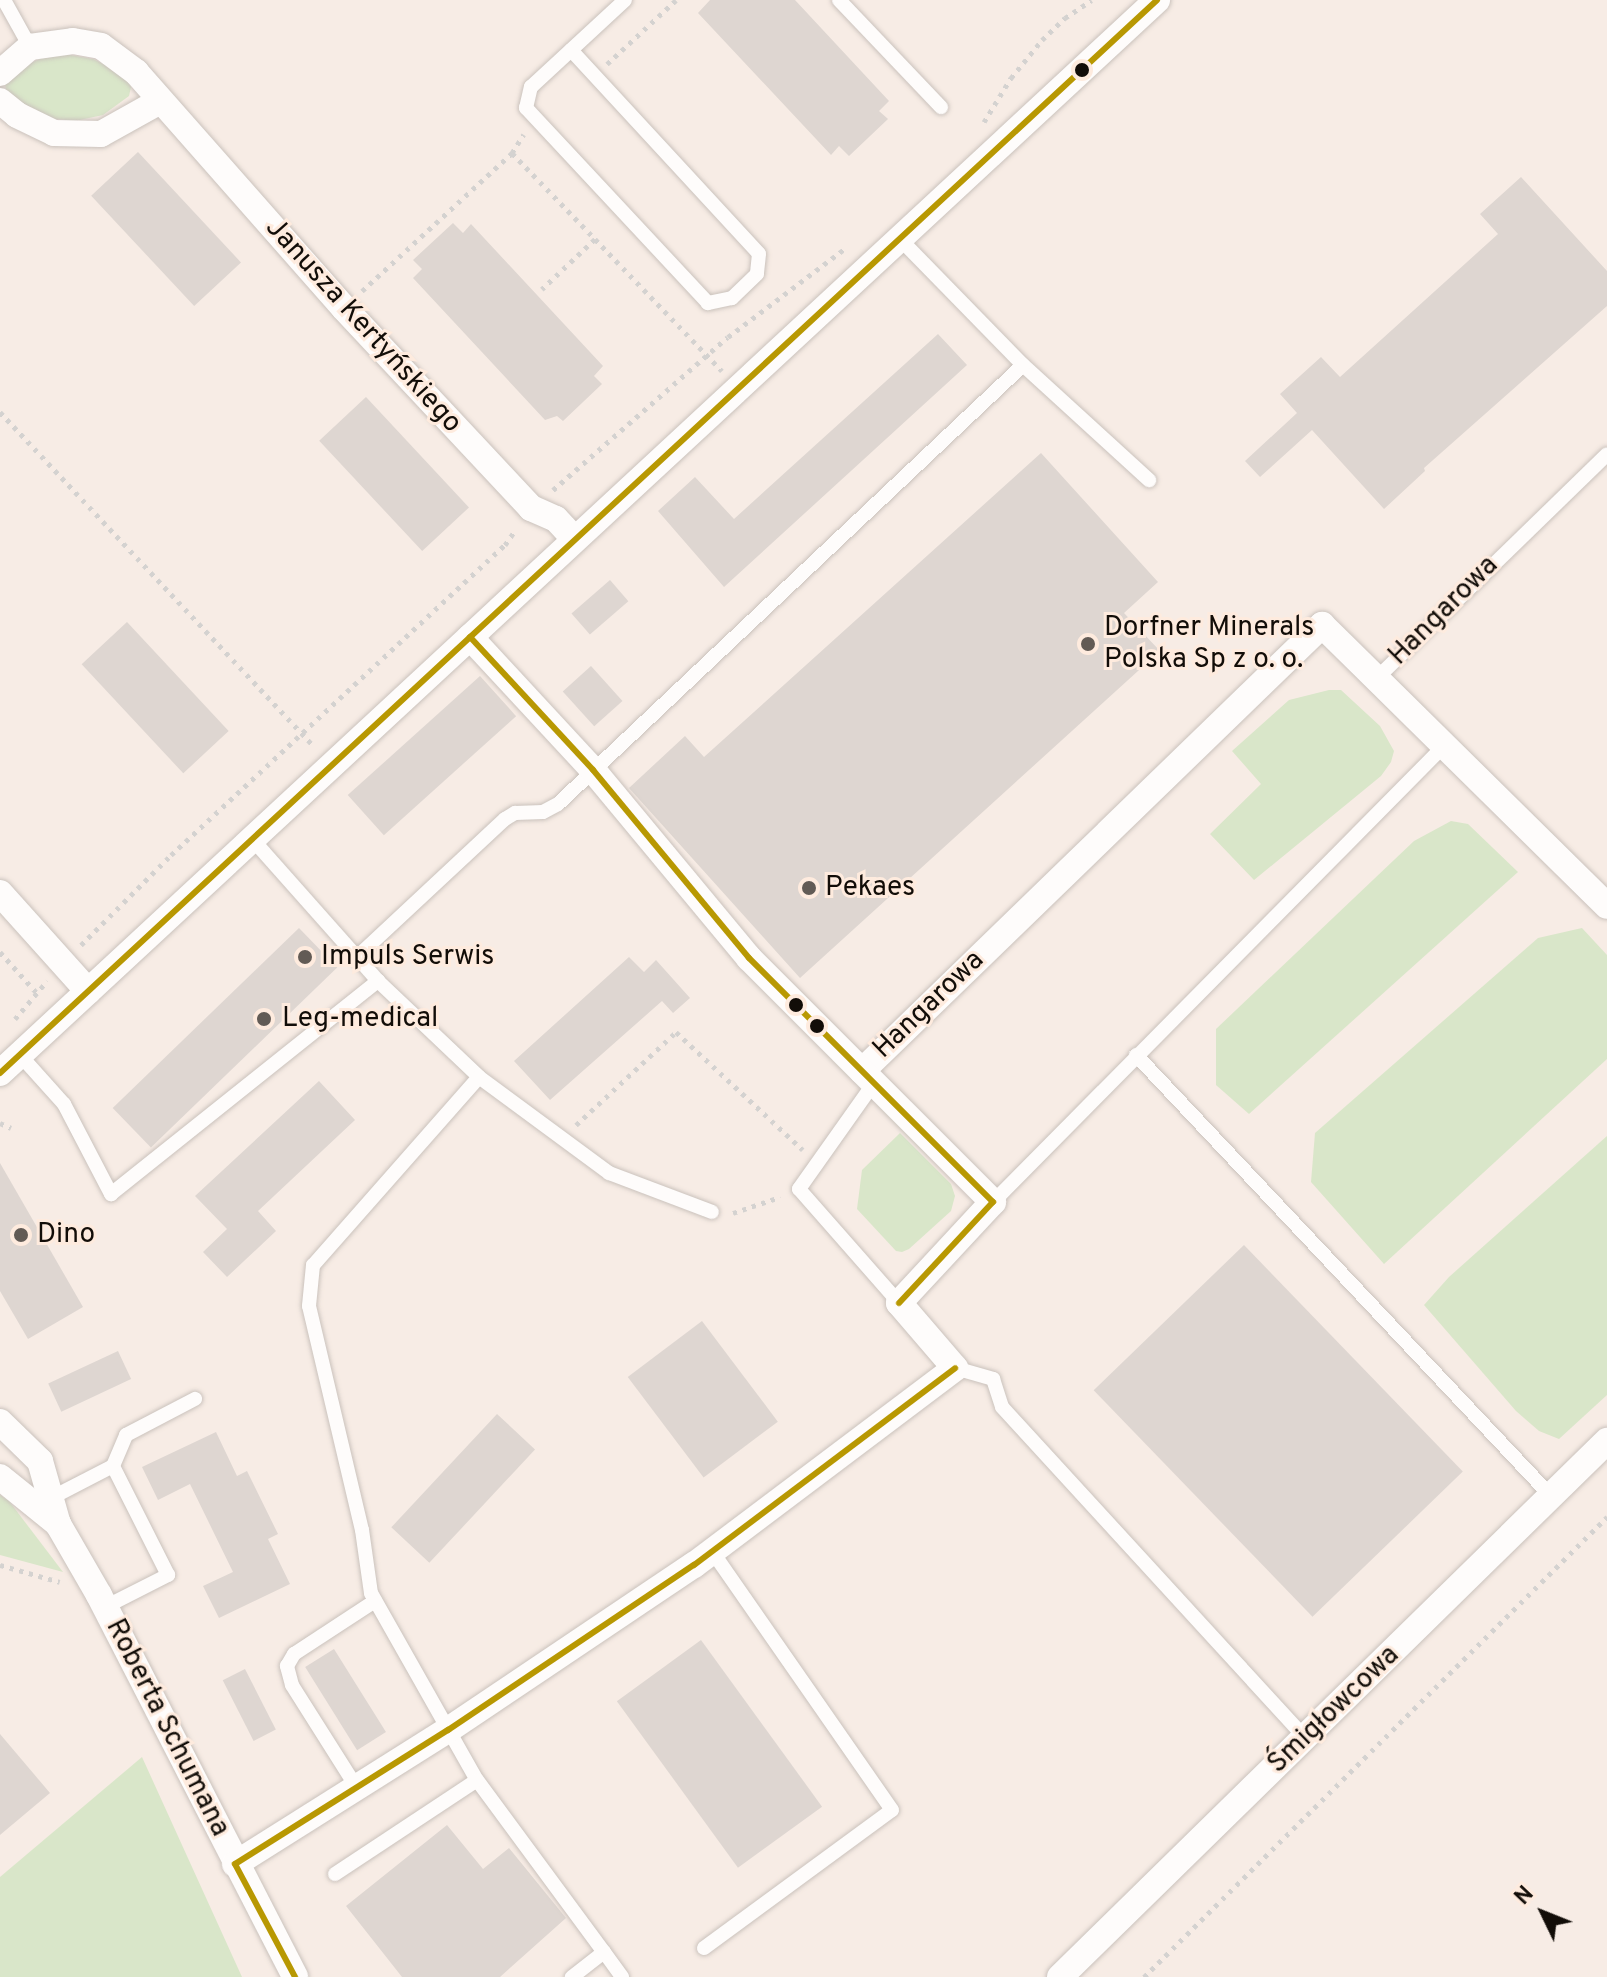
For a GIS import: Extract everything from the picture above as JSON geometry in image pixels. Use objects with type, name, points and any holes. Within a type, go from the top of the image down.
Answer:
[{"type":"street","points":[[0,1073],[1157,0]]},
{"type":"street","name":"Janusza Kertyńskiego","points":[[30,47],[73,41],[101,46],[136,72],[344,308],[531,508],[556,519],[574,538]]},
{"type":"street","points":[[0,73],[30,47]]},
{"type":"street","points":[[0,101],[17,115],[54,133],[85,134],[101,134],[160,101]]},
{"type":"street","name":"Hangarowa","points":[[993,1202],[868,1077],[1322,625],[1376,679]]},
{"type":"street","points":[[470,637],[593,770],[749,958],[868,1077]]},
{"type":"street","points":[[1376,679],[1607,906]]},
{"type":"street","points":[[0,893],[88,991]]},
{"type":"street","points":[[235,1864],[448,1730],[713,1552],[955,1368],[899,1303],[993,1202]]},
{"type":"street","name":"Roberta Schumana","points":[[0,1422],[40,1461],[58,1524],[105,1607],[295,1977]]},
{"type":"street","name":"Śmigłowcowa","points":[[1060,1977],[1607,1441]]},
{"type":"street","name":"Roberta Schumana","points":[[0,1477],[58,1524]]},
{"type":"lane","points":[[4,0],[30,47]]},
{"type":"lane","points":[[571,50],[759,254],[757,274],[732,298],[708,303],[526,108],[531,87],[625,0]]},
{"type":"lane","points":[[839,0],[941,107]]},
{"type":"lane","points":[[899,238],[1023,365],[1149,480]]},
{"type":"lane","points":[[358,956],[505,819],[515,813],[543,812],[558,804],[1023,365]]},
{"type":"lane","name":"Hangarowa","points":[[1376,679],[1607,454]]},
{"type":"lane","points":[[993,1202],[1443,747]]},
{"type":"lane","points":[[253,840],[378,981],[479,1077],[560,1140],[609,1173],[712,1212]]},
{"type":"lane","points":[[20,1055],[64,1104],[111,1194],[378,981]]},
{"type":"lane","points":[[1136,1055],[1552,1497]]},
{"type":"lane","points":[[479,1077],[313,1265],[309,1306],[375,1601],[477,1780],[622,1977]]},
{"type":"lane","points":[[868,1077],[799,1189],[899,1303]]},
{"type":"lane","points":[[955,1368],[993,1379],[1002,1407],[1305,1738]]},
{"type":"lane","points":[[51,1498],[113,1466],[126,1435],[195,1399]]},
{"type":"lane","points":[[105,1607],[168,1575],[113,1466]]},
{"type":"lane","points":[[704,1948],[892,1810],[713,1552]]},
{"type":"lane","points":[[357,1788],[292,1685],[287,1666],[294,1654],[375,1601]]},
{"type":"lane","points":[[335,1874],[477,1780]]},
{"type":"lane","points":[[572,1977],[604,1952]]},
{"type":"path","points":[[595,76],[676,0]]},
{"type":"path","points":[[344,308],[512,153],[534,117]]},
{"type":"path","points":[[512,153],[727,376]]},
{"type":"path","points":[[542,289],[595,239]]},
{"type":"path","points":[[0,412],[320,753]]},
{"type":"path","points":[[0,952],[36,992]]},
{"type":"path","points":[[560,1140],[676,1032],[787,1135]]},
{"type":"path","points":[[0,1123],[11,1128]]},
{"type":"path","points":[[712,1212],[744,1211],[799,1189]]},
{"type":"path","points":[[1144,1977],[1607,1517]]},
{"type":"green space","points":[[64,54],[93,59],[123,74],[131,87],[129,96],[103,115],[75,121],[47,118],[8,96],[5,85],[15,70],[42,58]]},
{"type":"green space","points":[[1341,690],[1380,726],[1394,751],[1391,762],[1381,776],[1254,880],[1210,834],[1261,784],[1232,751],[1289,700]]},
{"type":"green space","points":[[1451,821],[1468,824],[1518,872],[1249,1114],[1216,1085],[1216,1029],[1414,841]]},
{"type":"green space","points":[[1582,928],[1607,955],[1607,1059],[1384,1264],[1311,1182],[1315,1133],[1538,938]]},
{"type":"green space","points":[[900,1133],[951,1184],[955,1196],[951,1211],[902,1252],[896,1251],[857,1209],[862,1170]]},
{"type":"green space","points":[[1607,1136],[1607,1395],[1559,1439],[1539,1431],[1516,1411],[1424,1305],[1449,1277]]},
{"type":"green space","points":[[0,1495],[9,1501],[63,1572],[0,1555]]},
{"type":"green space","points":[[142,1757],[242,1977],[0,1977],[0,1877]]},
{"type":"building","points":[[710,0],[795,0],[889,101],[879,111],[888,119],[849,156],[839,146],[831,155],[698,13]]},
{"type":"building","points":[[138,152],[241,262],[194,306],[91,196]]},
{"type":"building","points":[[1521,177],[1607,271],[1607,306],[1424,468],[1425,471],[1384,509],[1312,430],[1260,477],[1245,461],[1297,413],[1280,394],[1321,357],[1340,377],[1498,234],[1480,214]]},
{"type":"building","points":[[453,223],[463,233],[471,224],[603,366],[594,376],[602,384],[563,421],[557,416],[545,420],[413,278],[422,269],[413,260]]},
{"type":"building","points":[[938,334],[967,365],[724,587],[658,511],[695,477],[734,519]]},
{"type":"building","points":[[366,397],[469,507],[422,551],[319,441]]},
{"type":"building","points":[[1041,453],[1158,582],[1124,613],[1160,651],[800,978],[629,788],[685,736],[704,757]]},
{"type":"building","points":[[610,580],[628,601],[590,635],[572,613]]},
{"type":"building","points":[[127,622],[229,731],[183,773],[82,664]]},
{"type":"building","points":[[591,666],[622,701],[594,726],[563,691]]},
{"type":"building","points":[[480,676],[516,716],[384,835],[348,795]]},
{"type":"building","points":[[299,928],[337,968],[151,1147],[113,1108]]},
{"type":"building","points":[[629,957],[644,972],[656,960],[690,998],[673,1013],[662,1001],[550,1100],[514,1061]]},
{"type":"building","points":[[319,1081],[355,1120],[258,1211],[276,1231],[227,1277],[203,1252],[227,1229],[195,1196]]},
{"type":"building","name":"Dino","points":[[0,1163],[83,1307],[28,1339],[0,1291]]},
{"type":"building","points":[[1244,1245],[1463,1472],[1312,1617],[1094,1390]]},
{"type":"building","points":[[702,1321],[778,1422],[704,1478],[628,1377]]},
{"type":"building","points":[[118,1351],[131,1379],[61,1412],[48,1384]]},
{"type":"building","points":[[497,1414],[535,1449],[429,1563],[391,1527]]},
{"type":"building","points":[[216,1432],[237,1476],[247,1471],[278,1534],[268,1539],[290,1584],[219,1618],[203,1586],[233,1572],[190,1484],[158,1500],[142,1467]]},
{"type":"building","points":[[701,1640],[822,1807],[738,1868],[617,1701]]},
{"type":"building","points":[[334,1649],[386,1732],[357,1750],[305,1667]]},
{"type":"building","points":[[245,1669],[276,1730],[254,1741],[223,1680]]},
{"type":"building","points":[[0,1734],[50,1793],[0,1835]]},
{"type":"building","points":[[447,1825],[483,1869],[509,1848],[566,1918],[500,1977],[402,1977],[346,1906]]},
{"type":"transit line","points":[[0,1073],[1157,0]]},
{"type":"transit line","points":[[470,637],[593,770],[749,958],[993,1202]]},
{"type":"transit line","points":[[899,1303],[993,1202]]},
{"type":"transit line","points":[[235,1864],[448,1730],[694,1565],[955,1368]]},
{"type":"transit line","points":[[235,1864],[295,1977]]},
{"type":"place","name":"Dorfner Minerals Polska Sp z o. o.","points":[[1088,644]]},
{"type":"place","name":"Pekaes","points":[[809,888]]},
{"type":"place","name":"Impuls Serwis","points":[[305,957]]},
{"type":"place","name":"Leg-medical","points":[[264,1019]]},
{"type":"place","name":"Dino","points":[[21,1235]]}]
